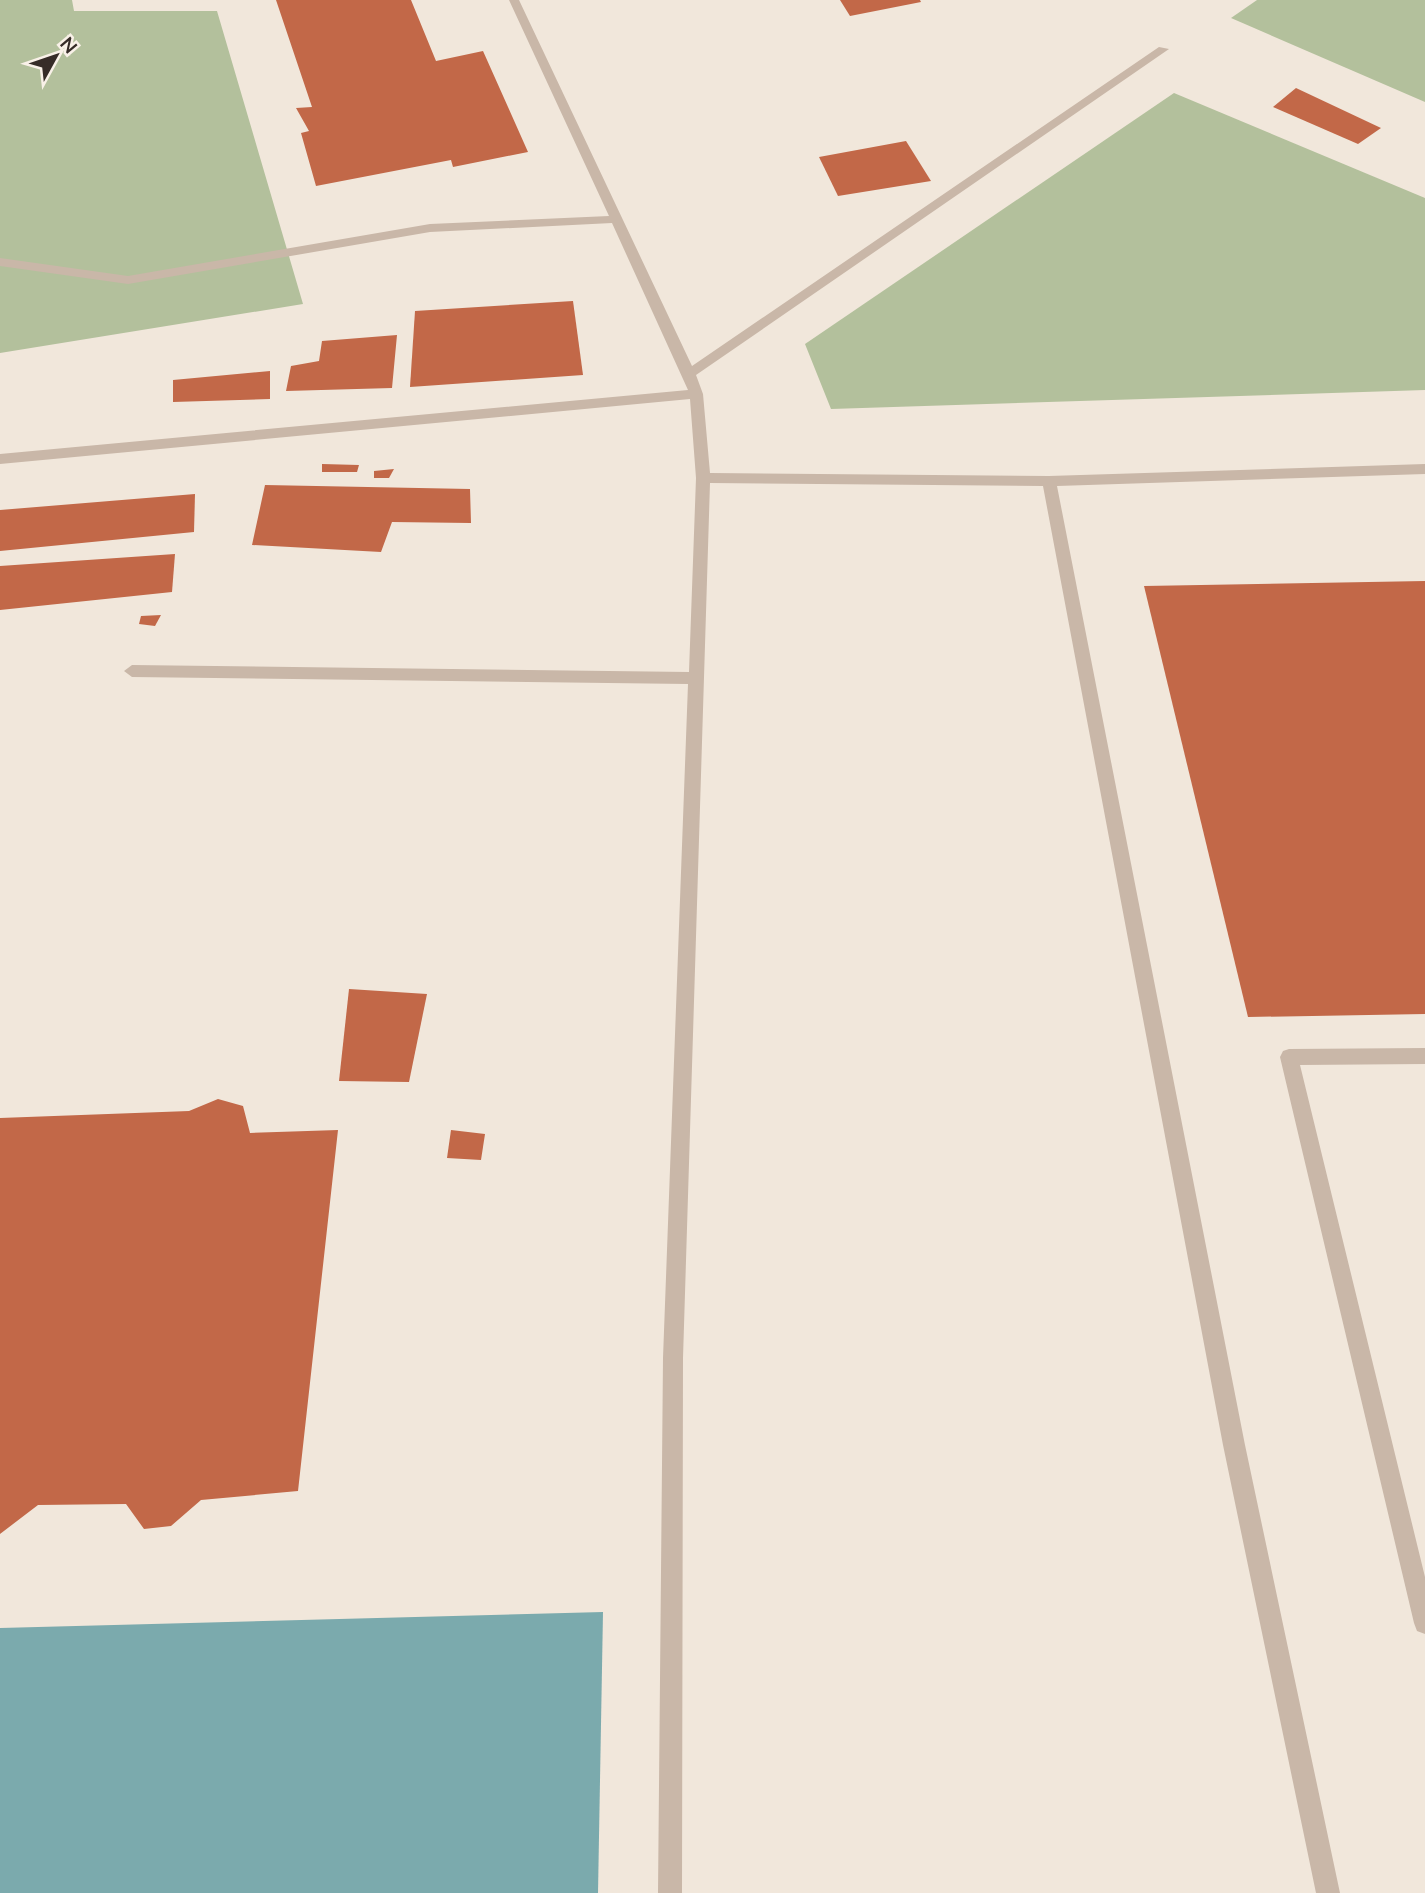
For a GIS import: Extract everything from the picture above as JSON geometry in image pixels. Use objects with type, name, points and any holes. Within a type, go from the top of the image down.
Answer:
[{"type":"street","points":[[514,0],[689,374],[696,394],[703,478],[673,1358],[670,1893]]},
{"type":"street","points":[[689,374],[1163,49]]},
{"type":"street","points":[[0,262],[128,280],[430,228],[618,219]]},
{"type":"street","points":[[0,459],[696,394]]},
{"type":"street","points":[[703,478],[1049,481],[1425,469]]},
{"type":"street","points":[[1049,481],[1234,1446],[1328,1893]]},
{"type":"street","points":[[132,671],[696,678]]},
{"type":"street","points":[[1425,1056],[1289,1058],[1425,1623]]},
{"type":"green space","points":[[0,0],[72,0],[74,11],[217,11],[303,304],[0,353]]},
{"type":"green space","points":[[1257,0],[1425,0],[1425,102],[1231,18]]},
{"type":"green space","points":[[1174,93],[1425,198],[1425,390],[831,409],[805,344]]},
{"type":"water","points":[[603,1612],[598,1893],[0,1893],[0,1628]]},
{"type":"building","points":[[276,0],[411,0],[436,61],[483,51],[528,152],[453,167],[451,160],[316,186],[301,133],[309,131],[296,108],[312,107]]},
{"type":"building","points":[[840,0],[920,0],[921,2],[850,16]]},
{"type":"building","points":[[1296,88],[1381,128],[1358,144],[1273,107]]},
{"type":"building","points":[[906,141],[931,181],[838,196],[819,157]]},
{"type":"building","points":[[573,301],[583,375],[410,387],[415,311]]},
{"type":"building","points":[[397,335],[392,388],[286,391],[291,366],[319,361],[322,341]]},
{"type":"building","points":[[270,371],[270,399],[173,402],[173,380]]},
{"type":"building","points":[[322,464],[359,465],[357,472],[322,472]]},
{"type":"building","points":[[394,469],[389,478],[374,478],[374,471]]},
{"type":"building","points":[[265,485],[470,489],[471,523],[392,522],[381,552],[252,545]]},
{"type":"building","points":[[195,494],[194,532],[0,551],[0,510]]},
{"type":"building","points":[[175,554],[172,592],[0,610],[0,566]]},
{"type":"building","points":[[1425,581],[1425,1014],[1248,1017],[1144,586]]},
{"type":"building","points":[[161,615],[155,626],[139,624],[141,616]]},
{"type":"building","points":[[349,989],[427,994],[409,1082],[339,1081]]},
{"type":"building","points":[[218,1099],[243,1106],[250,1133],[338,1130],[298,1491],[201,1500],[171,1526],[144,1529],[126,1504],[38,1505],[0,1534],[0,1118],[189,1111]]},
{"type":"building","points":[[451,1130],[485,1134],[481,1160],[447,1158]]}]
